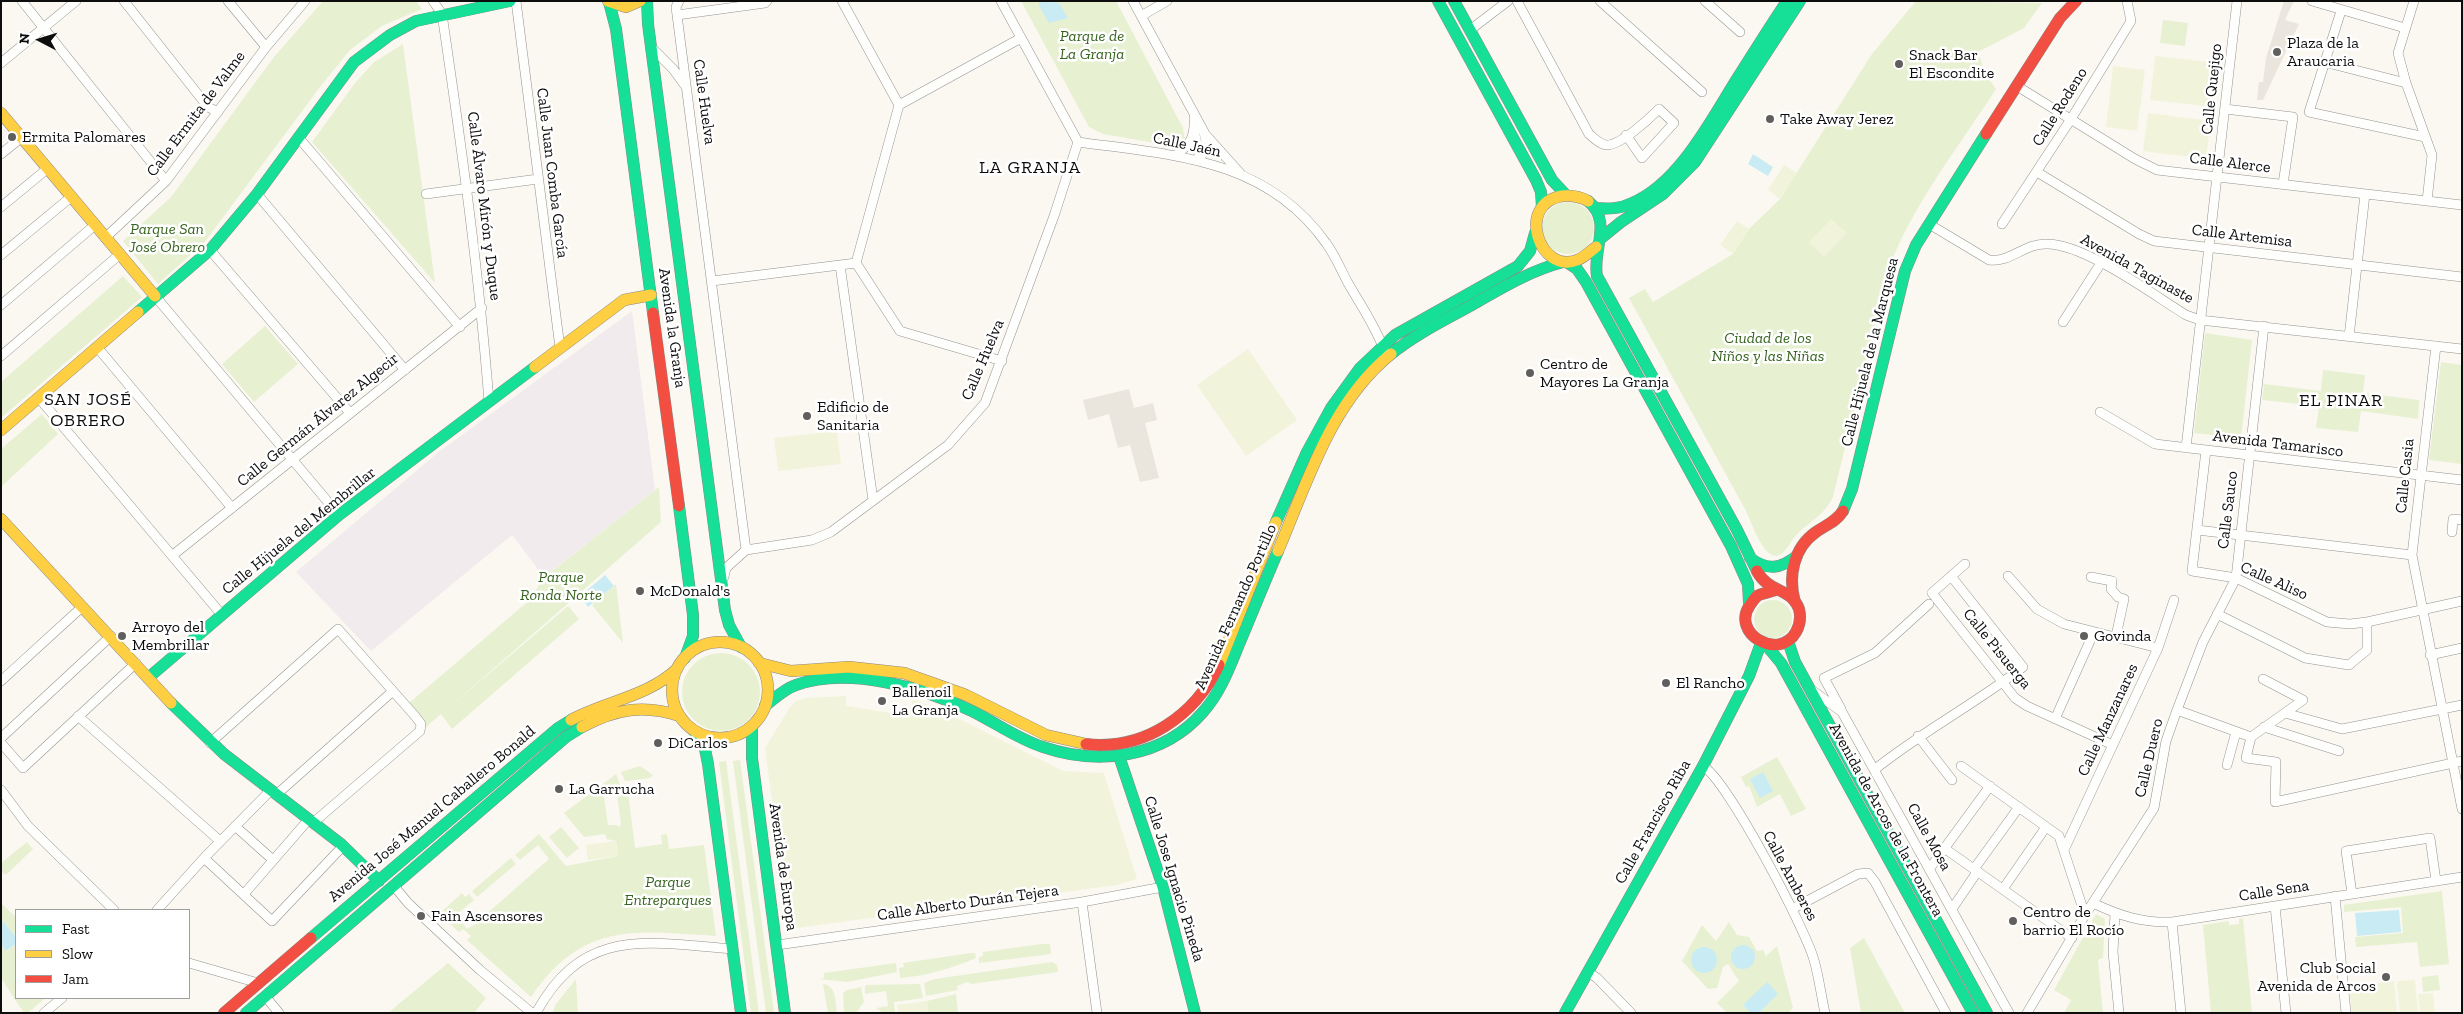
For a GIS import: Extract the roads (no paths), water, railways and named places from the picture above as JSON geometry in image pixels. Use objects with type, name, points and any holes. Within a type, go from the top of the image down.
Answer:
[{"type":"main road","points":[[1,430],[210,250],[257,194],[354,62],[390,35],[416,21],[510,1]]},
{"type":"main road","name":"Avenida la Granja","points":[[609,1],[626,7],[640,1]]},
{"type":"main road","name":"Avenida la Granja","points":[[609,1],[616,29],[694,615],[693,636],[685,658]]},
{"type":"main road","name":"Avenida la Granja","points":[[647,1],[651,47],[722,582],[729,625],[740,647]]},
{"type":"main road","points":[[1438,1],[1536,180],[1541,192],[1542,207],[1535,223],[1535,233]]},
{"type":"main road","points":[[1454,1],[1552,180],[1566,195]]},
{"type":"main road","points":[[1595,208],[1614,209],[1634,202],[1656,187],[1677,167],[1696,144],[1787,1]]},
{"type":"main road","points":[[1565,262],[1588,256],[1611,227],[1658,198],[1679,181],[1695,162],[1800,1]]},
{"type":"main road","name":"Calle Hijuela de la Marquesa","points":[[1776,590],[1812,535],[1836,520],[1845,508],[1905,271],[1916,245],[2060,18],[2076,1]]},
{"type":"main road","points":[[1,112],[155,296]]},
{"type":"main road","points":[[1542,207],[1555,197],[1566,195],[1585,199],[1595,208],[1602,225],[1594,258],[1597,276],[1762,581],[1776,590],[1785,593],[1795,602],[1800,620],[1798,629],[1788,641],[1779,645],[1764,644]]},
{"type":"main road","name":"Avenida Fernando Portillo","points":[[759,663],[788,672],[840,668],[875,669],[904,673],[955,691],[1030,728],[1061,740],[1090,744],[1128,743],[1160,732],[1174,723],[1192,707],[1209,685],[1320,425],[1349,381],[1382,345],[1416,322],[1518,266],[1526,258],[1533,246],[1535,233]]},
{"type":"main road","name":"Avenida de Arcos de la Frontera","points":[[1535,233],[1542,250],[1554,259],[1565,262],[1583,277],[1731,546],[1748,584],[1749,604],[1746,623],[1752,637],[1764,644],[1781,663],[1973,1013]]},
{"type":"main road","name":"Avenida Fernando Portillo","points":[[765,706],[792,687],[807,682],[848,679],[886,682],[918,689],[945,700],[1044,748],[1087,756],[1119,756],[1146,751],[1169,740],[1197,720],[1210,706],[1226,677],[1330,433],[1351,398],[1386,358],[1418,334],[1534,270],[1565,262]]},
{"type":"main road","name":"Calle Hijuela del Membrillar","points":[[148,678],[339,515],[624,300],[651,295]]},
{"type":"main road","points":[[1,519],[210,743],[273,793],[312,820],[380,881]]},
{"type":"main road","name":"Calle Hijuela de la Marquesa","points":[[1750,558],[1760,566],[1771,569],[1785,566],[1798,556]]},
{"type":"main road","name":"Calle Hijuela de la Marquesa","points":[[1795,602],[1790,580],[1798,556]]},
{"type":"main road","points":[[1749,604],[1757,596],[1776,590]]},
{"type":"main road","name":"Avenida de Arcos de la Frontera","points":[[1788,641],[1795,662],[1987,1013]]},
{"type":"main road","points":[[694,731],[703,735],[723,738],[732,737],[752,726],[765,706],[767,684],[759,663],[740,647],[717,642],[694,650],[677,669],[672,693],[674,705],[680,716],[694,731],[705,749],[741,1013]]},
{"type":"main road","name":"Calle Francisco Riba","points":[[1565,1013],[1703,766],[1764,644]]},
{"type":"main road","name":"Avenida José Manuel Caballero Bonald","points":[[224,1013],[558,728],[600,706],[640,695],[663,683],[677,669]]},
{"type":"main road","name":"Avenida José Manuel Caballero Bonald","points":[[246,1013],[566,737],[604,716],[636,708],[656,707],[680,716]]},
{"type":"main road","name":"Avenida de Europa","points":[[752,726],[752,758],[786,1013]]},
{"type":"main road","name":"Calle Jose Ignacio Pineda","points":[[1119,756],[1163,887],[1195,1013]]},
{"type":"street","points":[[22,1],[166,180]]},
{"type":"street","points":[[1,63],[76,1]]},
{"type":"street","points":[[124,1],[208,107],[218,112]]},
{"type":"street","points":[[228,1],[266,47]]},
{"type":"street","name":"Calle Ermita de Valme","points":[[105,238],[166,180],[266,47],[305,1]]},
{"type":"street","points":[[433,1],[442,14]]},
{"type":"street","name":"Calle Juan Comba García","points":[[516,1],[560,348]]},
{"type":"street","name":"Calle Huelva","points":[[679,1],[676,7],[746,550],[812,540],[830,532],[948,444],[968,424],[984,403],[1002,360],[1054,216],[1078,142]]},
{"type":"street","points":[[677,15],[767,1]]},
{"type":"street","points":[[842,1],[899,105],[856,263],[900,331],[1002,360]]},
{"type":"street","points":[[1001,1],[1078,142]]},
{"type":"street","points":[[1133,1],[1194,116],[1199,133],[1200,160]]},
{"type":"street","points":[[1141,16],[1167,1]]},
{"type":"street","points":[[1470,30],[1508,1]]},
{"type":"street","points":[[1517,1],[1589,134],[1596,141],[1605,145],[1613,144],[1626,135],[1641,126],[1659,109],[1674,122],[1642,158],[1626,135]]},
{"type":"street","points":[[1600,1],[1702,92]]},
{"type":"street","points":[[1705,1],[1740,32]]},
{"type":"street","name":"Calle Rodeno","points":[[2002,224],[2071,119],[2131,21],[2127,1]]},
{"type":"street","name":"Calle Quejigo","points":[[2186,448],[2236,1]]},
{"type":"street","points":[[2312,1],[2341,11],[2405,28]]},
{"type":"street","points":[[2414,1],[2398,53],[2432,156],[2427,201]]},
{"type":"street","points":[[2341,11],[2309,112],[2425,137]]},
{"type":"street","name":"Calle Álvaro Mirón y Duque","points":[[442,14],[468,189],[482,308],[489,402]]},
{"type":"street","points":[[899,105],[1021,38]]},
{"type":"street","points":[[651,47],[677,74],[687,91]]},
{"type":"street","points":[[2324,62],[2406,82]]},
{"type":"street","name":"Calle Alerce","points":[[2017,86],[2135,159],[2158,170],[2462,205]]},
{"type":"street","points":[[2224,109],[2293,117],[2283,184]]},
{"type":"street","points":[[1176,155],[1188,146],[1199,133]]},
{"type":"street","points":[[1199,133],[1242,175]]},
{"type":"street","points":[[1,154],[22,137]]},
{"type":"street","points":[[299,138],[460,327]]},
{"type":"street","name":"Calle Jaén","points":[[1078,142],[1200,160],[1242,175],[1269,188],[1295,209],[1326,243],[1382,345],[1386,358]]},
{"type":"street","points":[[1,207],[48,169]]},
{"type":"street","name":"Calle Artemisa","points":[[2037,172],[2139,234],[2154,240],[2462,277]]},
{"type":"street","points":[[426,194],[538,180]]},
{"type":"street","points":[[257,194],[405,370]]},
{"type":"street","points":[[2349,337],[2365,194]]},
{"type":"street","points":[[1,255],[72,197]]},
{"type":"street","name":"Avenida Taginaste","points":[[1929,224],[1989,260],[1999,262],[2034,245],[2046,244],[2077,250],[2186,315],[2200,320],[2462,349]]},
{"type":"street","points":[[1,305],[95,226]]},
{"type":"street","points":[[210,250],[350,413]]},
{"type":"street","points":[[1,356],[119,254]]},
{"type":"street","points":[[712,281],[856,263]]},
{"type":"street","points":[[2063,322],[2101,263]]},
{"type":"street","points":[[840,265],[873,500]]},
{"type":"street","points":[[155,296],[339,515]]},
{"type":"street","name":"Calle Germán Álvarez Algecir","points":[[173,555],[482,308]]},
{"type":"street","name":"Calle Sauco","points":[[2236,578],[2264,326]]},
{"type":"street","name":"Calle Casia","points":[[2436,346],[2412,554],[2430,655],[2457,762],[2462,809]]},
{"type":"street","points":[[98,347],[232,508]]},
{"type":"street","points":[[39,398],[222,615]]},
{"type":"street","name":"Avenida Tamarisco","points":[[2100,412],[2155,444],[2462,480]]},
{"type":"street","name":"Calle Aliso","points":[[2206,450],[2192,571],[2236,578],[2328,622],[2350,624],[2367,622],[2462,601]]},
{"type":"street","points":[[2452,532],[2453,519],[2462,520]]},
{"type":"street","points":[[2197,530],[2412,554]]},
{"type":"street","points":[[722,582],[726,568],[746,550]]},
{"type":"street","name":"Calle Pisuerga","points":[[1965,564],[1932,593],[2015,698],[2027,706],[2113,745]]},
{"type":"street","points":[[1874,770],[1918,736],[1947,720],[2023,666],[1951,576]]},
{"type":"street","points":[[2008,576],[2037,609],[2064,624],[2158,648]]},
{"type":"street","points":[[2091,577],[2112,581],[2111,589],[2118,597],[2124,599],[2116,636]]},
{"type":"street","name":"Calle Duero","points":[[2027,1013],[2085,915],[2154,808],[2166,741],[2177,710],[2203,642],[2236,578]]},
{"type":"street","name":"Calle Manzanares","points":[[2064,850],[2158,648],[2174,600]]},
{"type":"street","points":[[1842,712],[1824,678],[1875,653],[1929,604]]},
{"type":"street","points":[[1,681],[82,607]]},
{"type":"street","points":[[2218,614],[2306,658],[2350,666],[2367,650],[2367,622]]},
{"type":"street","points":[[210,743],[338,629],[421,724],[420,731],[312,820],[273,860],[244,894]]},
{"type":"street","points":[[2055,719],[2094,632]]},
{"type":"street","points":[[1,738],[111,636]]},
{"type":"street","points":[[2430,655],[2462,648]]},
{"type":"street","points":[[1,743],[23,768],[136,663]]},
{"type":"street","points":[[2263,679],[2302,700],[2250,737],[2246,758],[2276,762],[2276,802],[2457,762]]},
{"type":"street","name":"Calle Mosa","points":[[1809,688],[1842,712],[2009,1013]]},
{"type":"street","points":[[158,909],[235,826],[393,691]]},
{"type":"street","points":[[2284,713],[2342,729],[2462,705]]},
{"type":"street","points":[[2177,710],[2250,737]]},
{"type":"street","points":[[78,716],[220,841]]},
{"type":"street","points":[[2264,727],[2339,751]]},
{"type":"street","points":[[2227,765],[2236,732]]},
{"type":"street","points":[[1918,736],[1952,780]]},
{"type":"street","name":"Calle Amberes","points":[[1703,766],[1711,770],[1718,781],[1757,844],[1792,909],[1814,960],[1825,1013]]},
{"type":"street","points":[[1961,766],[2059,836],[2085,915]]},
{"type":"street","points":[[1930,868],[1990,786]]},
{"type":"street","points":[[1,790],[28,826],[113,909]]},
{"type":"street","points":[[1952,909],[2018,807]]},
{"type":"street","points":[[235,826],[273,860]]},
{"type":"street","points":[[2003,890],[2046,827]]},
{"type":"street","points":[[2352,894],[2346,851],[2430,838],[2436,881]]},
{"type":"street","points":[[204,858],[272,921],[343,846]]},
{"type":"street","points":[[1944,848],[2072,938]]},
{"type":"street","points":[[1792,909],[1858,874],[1868,873],[1876,882],[1946,1013]]},
{"type":"street","name":"Calle Sena","points":[[2093,903],[2115,913],[2154,922],[2172,922],[2462,877]]},
{"type":"street","points":[[394,886],[408,903],[480,970],[532,1013]]},
{"type":"street","name":"Calle Alberto Durán Tejera","points":[[777,945],[1082,902],[1163,887]]},
{"type":"street","points":[[2335,896],[2346,1013]]},
{"type":"street","points":[[1082,902],[1097,1013]]},
{"type":"street","points":[[2275,906],[2286,1013]]},
{"type":"street","points":[[2115,913],[2113,952],[2119,1013]]},
{"type":"street","points":[[2172,922],[2181,1013]]},
{"type":"street","points":[[536,1013],[553,985],[567,970],[583,958],[606,948],[640,943],[733,949]]},
{"type":"street","points":[[190,963],[258,983]]},
{"type":"street","points":[[1588,972],[1597,978],[1631,1013]]},
{"type":"street","points":[[265,996],[279,1013]]},
{"type":"street","points":[[44,1013],[61,999]]},
{"type":"water","points":[[1039,1],[1059,3],[1068,18],[1049,23],[1039,6]]},
{"type":"water","points":[[1753,154],[1773,167],[1768,176],[1748,164]]},
{"type":"water","points":[[605,575],[614,586],[588,607],[580,596]]},
{"type":"water","points":[[1763,772],[1773,791],[1760,798],[1750,779]]},
{"type":"water","points":[[2399,910],[2401,932],[2357,936],[2355,913]]},
{"type":"water","points":[[1,919],[15,936],[15,945],[6,951],[1,944]]},
{"type":"water","points":[[1743,945],[1748,946],[1754,952],[1754,962],[1748,968],[1743,969],[1738,968],[1732,962],[1731,957],[1732,952],[1738,946]]},
{"type":"water","points":[[1704,947],[1713,951],[1717,960],[1713,969],[1704,973],[1695,969],[1691,960],[1695,951]]},
{"type":"water","points":[[1767,982],[1778,994],[1759,1013],[1750,1013],[1743,1005]]},
{"type":"place","name":"Plaza de la Araucaria","points":[[2277,52]]},
{"type":"place","name":"Snack Bar El Escondite","points":[[1899,64]]},
{"type":"place","name":"Take Away Jerez","points":[[1770,119]]},
{"type":"place","name":"Ermita Palomares","points":[[12,137]]},
{"type":"place","name":"Centro de Mayores La Granja","points":[[1530,373]]},
{"type":"place","name":"Edificio de Sanitaria","points":[[807,416]]},
{"type":"place","name":"McDonald's","points":[[640,591]]},
{"type":"place","name":"Arroyo del Membrillar","points":[[122,636]]},
{"type":"place","name":"Govinda","points":[[2084,636]]},
{"type":"place","name":"El Rancho","points":[[1666,683]]},
{"type":"place","name":"Ballenoil La Granja","points":[[882,701]]},
{"type":"place","name":"DiCarlos","points":[[658,743]]},
{"type":"place","name":"La Garrucha","points":[[559,789]]},
{"type":"place","name":"Fain Ascensores","points":[[421,916]]},
{"type":"place","name":"Centro de barrio El Rocío","points":[[2013,921]]},
{"type":"place","name":"Club Social Avenida de Arcos","points":[[2386,977]]},
{"type":"district","name":"LA GRANJA","points":[[1030,168]]},
{"type":"district","name":"EL PINAR","points":[[2341,401]]},
{"type":"district","name":"SAN JOSÉ OBRERO","points":[[88,410]]},
{"type":"park label","name":"Parque de La Granja","points":[[1092,45]]},
{"type":"park label","name":"Parque San José Obrero","points":[[167,238]]},
{"type":"park label","name":"Ciudad de los Niños y las Niñas","points":[[1768,347]]},
{"type":"park label","name":"Parque Ronda Norte","points":[[561,586]]},
{"type":"park label","name":"Parque Entreparques","points":[[668,891]]}]
